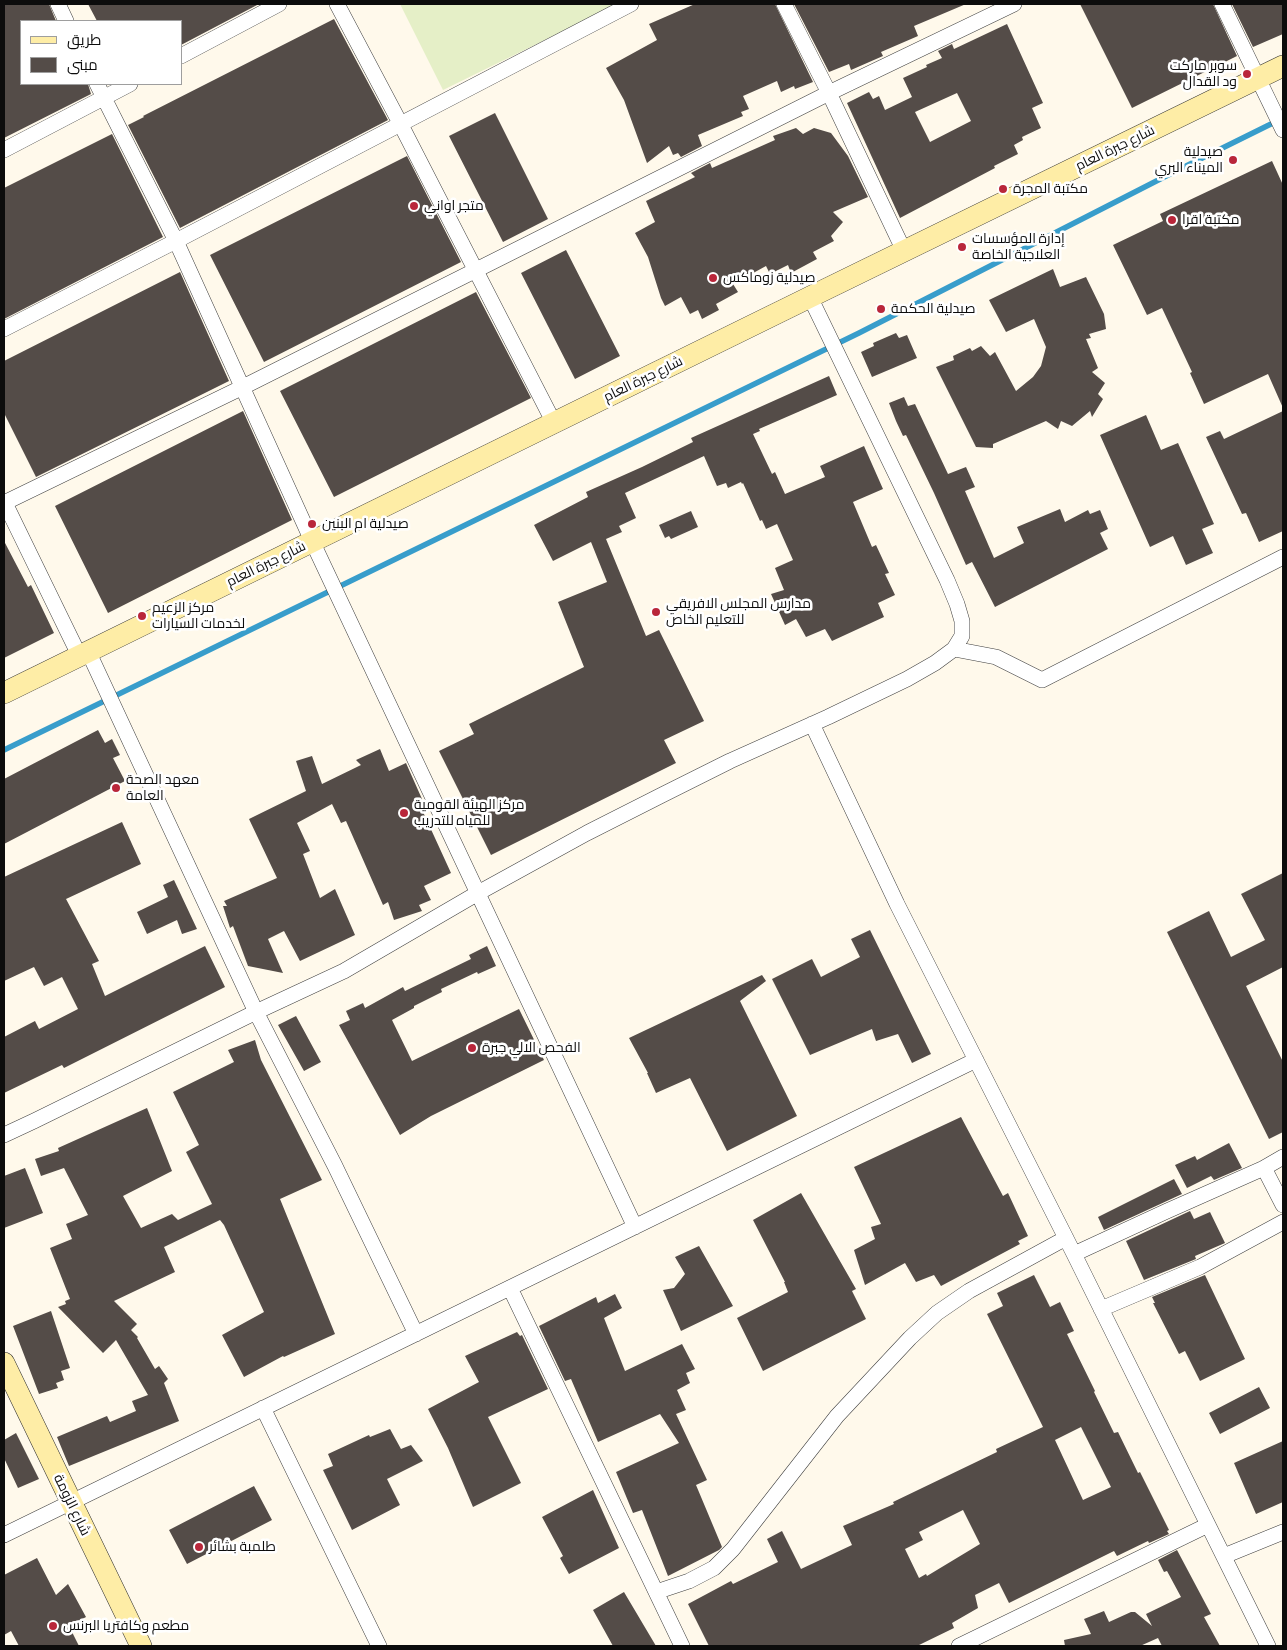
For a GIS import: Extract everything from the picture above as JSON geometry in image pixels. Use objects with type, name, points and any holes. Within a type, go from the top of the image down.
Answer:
[{"type":"main road","name":"شارع جبرة العام","points":[[4,693],[1283,66]]},
{"type":"main road","name":"شارع الزومة","points":[[4,1363],[141,1646]]},
{"type":"street","points":[[58,4],[66,20]]},
{"type":"street","points":[[182,55],[279,4]]},
{"type":"street","points":[[337,4],[554,423]]},
{"type":"street","points":[[4,329],[176,242],[400,123],[631,4]]},
{"type":"street","points":[[784,4],[829,93],[904,251]]},
{"type":"street","points":[[416,1334],[335,1166],[256,1012],[84,653],[4,502],[243,387],[829,93],[1014,4]]},
{"type":"street","points":[[1222,4],[1283,130]]},
{"type":"street","points":[[98,85],[176,242],[312,541],[635,1227]]},
{"type":"street","points":[[4,150],[128,85]]},
{"type":"street","points":[[4,1135],[344,971],[478,893],[587,833],[737,757],[907,679],[935,663],[954,649],[962,636],[962,621],[957,604],[810,297]]},
{"type":"street","points":[[954,649],[996,658],[1042,680],[1283,557]]},
{"type":"street","points":[[812,724],[897,904],[1066,1238],[1268,1646]]},
{"type":"street","points":[[4,1535],[976,1060]]},
{"type":"street","points":[[1074,1254],[1264,1168],[1283,1157]]},
{"type":"street","points":[[1264,1168],[1283,1205]]},
{"type":"street","points":[[1101,1309],[1200,1267],[1283,1222]]},
{"type":"street","points":[[656,1592],[689,1581],[714,1568],[733,1549],[837,1416],[910,1338],[937,1313],[969,1291],[1066,1238]]},
{"type":"street","points":[[510,1288],[682,1646]]},
{"type":"street","points":[[263,1408],[379,1646]]},
{"type":"street","points":[[960,1646],[1208,1525]]},
{"type":"street","points":[[1224,1556],[1283,1532]]},
{"type":"green space","points":[[400,4],[618,4],[443,90]]},
{"type":"building","points":[[4,4],[49,4],[56,20],[20,20],[20,85],[88,85],[91,94],[4,138]]},
{"type":"building","points":[[88,4],[259,4],[182,44],[182,20],[96,20]]},
{"type":"building","points":[[695,4],[775,4],[813,82],[795,89],[794,86],[781,92],[777,81],[743,96],[749,109],[741,112],[743,116],[698,135],[702,146],[681,157],[678,153],[673,155],[669,146],[647,163],[624,100],[606,68],[657,40],[649,24]]},
{"type":"building","points":[[794,4],[966,4],[914,26],[918,36],[881,52],[883,56],[851,70],[849,64],[829,72]]},
{"type":"building","points":[[1080,4],[1213,4],[1237,56],[1132,108]]},
{"type":"building","points":[[1232,4],[1283,4],[1283,34],[1253,47]]},
{"type":"building","points":[[334,19],[388,120],[180,228],[128,125]]},
{"type":"building","points":[[1007,24],[1043,103],[1032,108],[1041,128],[1022,137],[1023,140],[1014,145],[1018,154],[900,218],[847,103],[869,92],[873,99],[879,96],[885,110],[912,97],[903,78],[942,58],[938,51],[952,44],[954,49]],"holes":[[[957,93],[971,121],[930,142],[915,112]]]},
{"type":"building","points":[[495,113],[548,219],[503,242],[449,136]]},
{"type":"building","points":[[796,128],[803,134],[814,128],[831,133],[848,156],[868,197],[833,212],[843,222],[831,236],[834,241],[813,252],[817,259],[791,273],[788,265],[770,274],[766,266],[733,284],[738,292],[716,304],[719,310],[702,319],[698,310],[690,314],[681,297],[665,306],[648,257],[635,233],[655,222],[646,201],[695,177],[691,173],[710,163],[712,168],[775,140],[773,136]]},
{"type":"building","points":[[112,134],[163,237],[4,319],[4,188]]},
{"type":"building","points":[[407,156],[461,262],[264,362],[210,255]]},
{"type":"building","points":[[1272,161],[1283,185],[1283,408],[1268,374],[1204,404],[1190,373],[1192,372],[1162,308],[1147,315],[1113,245],[1163,221],[1160,214]]},
{"type":"building","points":[[566,250],[620,356],[575,379],[521,273]]},
{"type":"building","points":[[1053,269],[1060,287],[1086,277],[1104,314],[1106,329],[1089,334],[1091,338],[1086,339],[1098,368],[1092,372],[1105,383],[1098,394],[1103,399],[1092,417],[1090,411],[1072,426],[1061,421],[1058,429],[1046,421],[993,444],[993,448],[976,447],[936,367],[954,360],[953,356],[970,348],[972,351],[981,346],[990,356],[995,352],[1016,391],[1033,377],[1041,366],[1046,347],[1034,319],[1006,332],[989,300]]},
{"type":"building","points":[[180,272],[229,381],[36,477],[4,413],[4,361]]},
{"type":"building","points":[[476,292],[531,398],[334,497],[280,391]]},
{"type":"building","points":[[896,333],[899,338],[907,335],[917,358],[872,377],[861,352],[874,346],[873,343]]},
{"type":"building","points":[[829,376],[837,395],[759,429],[760,431],[753,434],[772,474],[775,472],[785,494],[825,477],[820,466],[864,446],[883,489],[853,502],[872,547],[876,545],[889,573],[885,574],[895,595],[878,603],[884,617],[832,641],[825,629],[806,637],[796,619],[785,625],[771,594],[784,590],[775,568],[793,560],[777,524],[766,529],[762,520],[760,521],[743,483],[741,482],[728,488],[726,483],[717,486],[704,456],[625,493],[636,518],[619,526],[622,532],[606,539],[646,636],[659,630],[704,721],[664,740],[676,763],[491,855],[439,751],[474,734],[469,724],[584,667],[558,602],[607,582],[591,542],[553,561],[534,525],[588,497],[586,492],[693,442],[691,438]]},
{"type":"building","points":[[904,397],[908,406],[915,404],[948,474],[966,467],[975,487],[965,491],[994,558],[1024,543],[1017,527],[1060,509],[1065,522],[1088,510],[1090,514],[1100,510],[1108,529],[1100,533],[1108,549],[995,607],[972,562],[966,565],[906,435],[903,436],[896,421],[889,403]]},
{"type":"building","points":[[243,411],[292,520],[108,613],[55,506]]},
{"type":"building","points":[[1283,411],[1283,531],[1259,542],[1246,513],[1242,514],[1206,437],[1220,431],[1224,439]]},
{"type":"building","points":[[1146,415],[1161,450],[1178,443],[1214,524],[1202,529],[1213,553],[1186,565],[1173,536],[1150,547],[1100,435]]},
{"type":"building","points":[[691,511],[698,527],[671,539],[669,536],[665,538],[659,525]]},
{"type":"building","points":[[4,541],[28,587],[31,585],[54,633],[4,658]]},
{"type":"building","points":[[98,730],[105,743],[112,739],[120,755],[113,758],[125,781],[4,844],[4,779]]},
{"type":"building","points":[[380,749],[389,771],[406,763],[422,799],[418,801],[451,873],[424,886],[431,900],[419,905],[422,911],[394,920],[388,902],[383,905],[346,821],[341,823],[332,804],[297,823],[310,851],[303,854],[320,898],[335,889],[355,935],[300,961],[284,931],[268,939],[283,973],[248,966],[233,926],[230,928],[223,906],[227,906],[224,901],[277,878],[249,819],[306,791],[296,761],[312,756],[322,784],[361,765],[356,760]]},
{"type":"building","points":[[122,822],[141,864],[66,899],[99,961],[92,964],[105,996],[205,946],[225,987],[64,1068],[62,1065],[4,1093],[4,1037],[35,1021],[39,1029],[78,1009],[62,977],[44,986],[34,967],[4,981],[4,877]]},
{"type":"building","points":[[1283,873],[1283,967],[1246,986],[1283,1062],[1283,1132],[1269,1139],[1167,932],[1209,911],[1231,957],[1265,940],[1241,894]]},
{"type":"building","points":[[174,880],[197,929],[182,934],[177,920],[147,934],[137,912],[168,897],[163,885]]},
{"type":"building","points":[[870,930],[931,1054],[912,1063],[898,1034],[876,1041],[872,1029],[810,1055],[772,979],[812,959],[821,977],[860,957],[851,939]]},
{"type":"building","points":[[487,946],[496,966],[478,974],[477,972],[441,989],[442,992],[392,1020],[412,1061],[519,1009],[544,1060],[431,1116],[400,1135],[339,1025],[350,1020],[346,1011],[363,1003],[365,1008],[403,987],[405,991],[471,959],[469,955]]},
{"type":"building","points":[[762,975],[766,981],[740,1001],[797,1116],[727,1151],[690,1078],[656,1093],[648,1073],[629,1038]]},
{"type":"building","points":[[296,1016],[321,1062],[304,1071],[278,1025]]},
{"type":"building","points":[[255,1040],[261,1060],[322,1180],[280,1199],[335,1334],[283,1356],[244,1377],[222,1335],[264,1312],[224,1225],[220,1220],[164,1247],[175,1272],[114,1301],[137,1324],[131,1330],[138,1337],[155,1369],[159,1366],[168,1379],[164,1383],[179,1421],[69,1466],[57,1437],[107,1416],[110,1422],[136,1411],[132,1401],[148,1395],[116,1340],[103,1353],[58,1307],[66,1304],[65,1301],[70,1299],[50,1248],[72,1239],[66,1224],[88,1215],[64,1168],[41,1176],[35,1159],[59,1151],[58,1148],[147,1108],[172,1171],[123,1196],[141,1228],[172,1214],[178,1220],[212,1204],[186,1152],[199,1145],[173,1092],[234,1062],[228,1050]]},
{"type":"building","points":[[961,1117],[1003,1196],[1008,1193],[1028,1236],[1018,1241],[1020,1244],[941,1286],[934,1275],[916,1282],[905,1263],[865,1285],[854,1250],[875,1239],[871,1227],[881,1224],[854,1167]]},
{"type":"building","points":[[1229,1143],[1242,1168],[1214,1180],[1211,1176],[1187,1188],[1175,1165],[1195,1156],[1197,1160]]},
{"type":"building","points":[[25,1168],[43,1213],[4,1228],[4,1176]]},
{"type":"building","points":[[1174,1179],[1182,1194],[1104,1230],[1098,1217]]},
{"type":"building","points":[[801,1193],[856,1289],[852,1291],[866,1319],[763,1371],[737,1318],[788,1292],[785,1282],[753,1220]]},
{"type":"building","points":[[1190,1211],[1194,1219],[1210,1212],[1225,1243],[1195,1256],[1196,1259],[1144,1280],[1126,1241]]},
{"type":"building","points":[[699,1246],[733,1306],[681,1331],[663,1290],[674,1288],[685,1274],[675,1257]]},
{"type":"building","points":[[1034,1275],[1050,1307],[1060,1302],[1074,1331],[1067,1334],[1094,1392],[1114,1433],[1118,1432],[1138,1473],[1140,1472],[1169,1530],[1167,1531],[1169,1534],[1149,1543],[1148,1541],[1117,1556],[1114,1551],[1009,1603],[999,1583],[975,1595],[978,1608],[952,1623],[954,1628],[917,1646],[709,1646],[688,1604],[731,1581],[733,1584],[778,1562],[767,1539],[782,1531],[801,1569],[852,1545],[843,1526],[894,1504],[893,1502],[997,1452],[996,1449],[1043,1427],[987,1314],[1003,1306],[997,1293]],"holes":[[[1081,1427],[1111,1487],[1083,1500],[1055,1440]],[[963,1510],[980,1544],[927,1576],[926,1574],[919,1578],[905,1549],[923,1540],[919,1532]]]},
{"type":"building","points":[[1205,1275],[1245,1359],[1200,1381],[1185,1351],[1179,1354],[1153,1303],[1155,1303],[1152,1297]]},
{"type":"building","points":[[615,1294],[622,1308],[604,1318],[625,1371],[682,1344],[695,1369],[686,1373],[690,1383],[677,1390],[686,1410],[676,1414],[707,1480],[696,1485],[722,1547],[668,1576],[642,1510],[633,1513],[616,1472],[679,1443],[660,1414],[598,1442],[571,1379],[565,1381],[539,1326],[596,1297],[598,1303]]},
{"type":"building","points":[[51,1311],[70,1368],[61,1371],[64,1380],[56,1383],[58,1388],[39,1394],[13,1326]]},
{"type":"building","points":[[517,1332],[520,1336],[522,1335],[548,1389],[488,1417],[521,1483],[473,1507],[448,1448],[428,1409],[479,1382],[465,1356]]},
{"type":"building","points":[[1259,1387],[1270,1408],[1220,1434],[1209,1413]]},
{"type":"building","points":[[390,1429],[401,1449],[411,1445],[423,1461],[387,1479],[400,1505],[352,1530],[323,1470],[333,1466],[328,1454],[369,1435],[370,1437]]},
{"type":"building","points":[[16,1433],[39,1479],[18,1488],[4,1458],[4,1440]]},
{"type":"building","points":[[1283,1441],[1283,1502],[1256,1514],[1234,1463]]},
{"type":"building","name":"طلمبة بشائر","points":[[254,1486],[272,1520],[187,1564],[169,1530]]},
{"type":"building","points":[[593,1490],[619,1548],[569,1574],[560,1558],[563,1556],[542,1517]]},
{"type":"building","points":[[1177,1550],[1211,1614],[1204,1617],[1220,1646],[1162,1646],[1158,1638],[1140,1646],[1065,1646],[1064,1640],[1091,1634],[1084,1619],[1104,1611],[1109,1622],[1135,1612],[1152,1626],[1146,1614],[1181,1597],[1167,1571],[1164,1572],[1158,1560]]},
{"type":"building","points":[[37,1558],[56,1595],[68,1584],[86,1617],[71,1625],[72,1627],[70,1628],[79,1646],[19,1646],[11,1631],[4,1635],[4,1575]]},
{"type":"building","points":[[624,1592],[656,1646],[613,1646],[593,1610]]},
{"type":"waterway","points":[[4,750],[859,333],[1277,121]]},
{"type":"place","name":"سوبر ماركت ود القدال","points":[[1247,74]]},
{"type":"place","name":"صيدلية الميناء البري","points":[[1233,160]]},
{"type":"place","name":"مكتبة المجرة","points":[[1003,189]]},
{"type":"place","name":"متجر اواني","points":[[414,206]]},
{"type":"place","name":"مكتبة اقرا","points":[[1172,220]]},
{"type":"place","name":"إدارة المؤسسات العلاجية الخاصة","points":[[962,247]]},
{"type":"place","name":"صيدلية زوماكس","points":[[713,278]]},
{"type":"place","name":"صيدلية الحكمة","points":[[881,309]]},
{"type":"place","name":"صيدلية ام البنين","points":[[312,524]]},
{"type":"place","name":"مدارس المجلس الافريقي للتعليم الخاص","points":[[656,612]]},
{"type":"place","name":"مركز الزعيم لخدمات السيارات","points":[[142,616]]},
{"type":"place","name":"معهد الصحة العامة","points":[[116,788]]},
{"type":"place","name":"مركز الهيئة القومية للمياه للتدريب","points":[[404,813]]},
{"type":"place","name":"الفحص الالي جبرة","points":[[472,1048]]},
{"type":"place","name":"طلمبة بشائر","points":[[199,1547]]},
{"type":"place","name":"مطعم وكافتريا البرنس","points":[[53,1626]]}]
